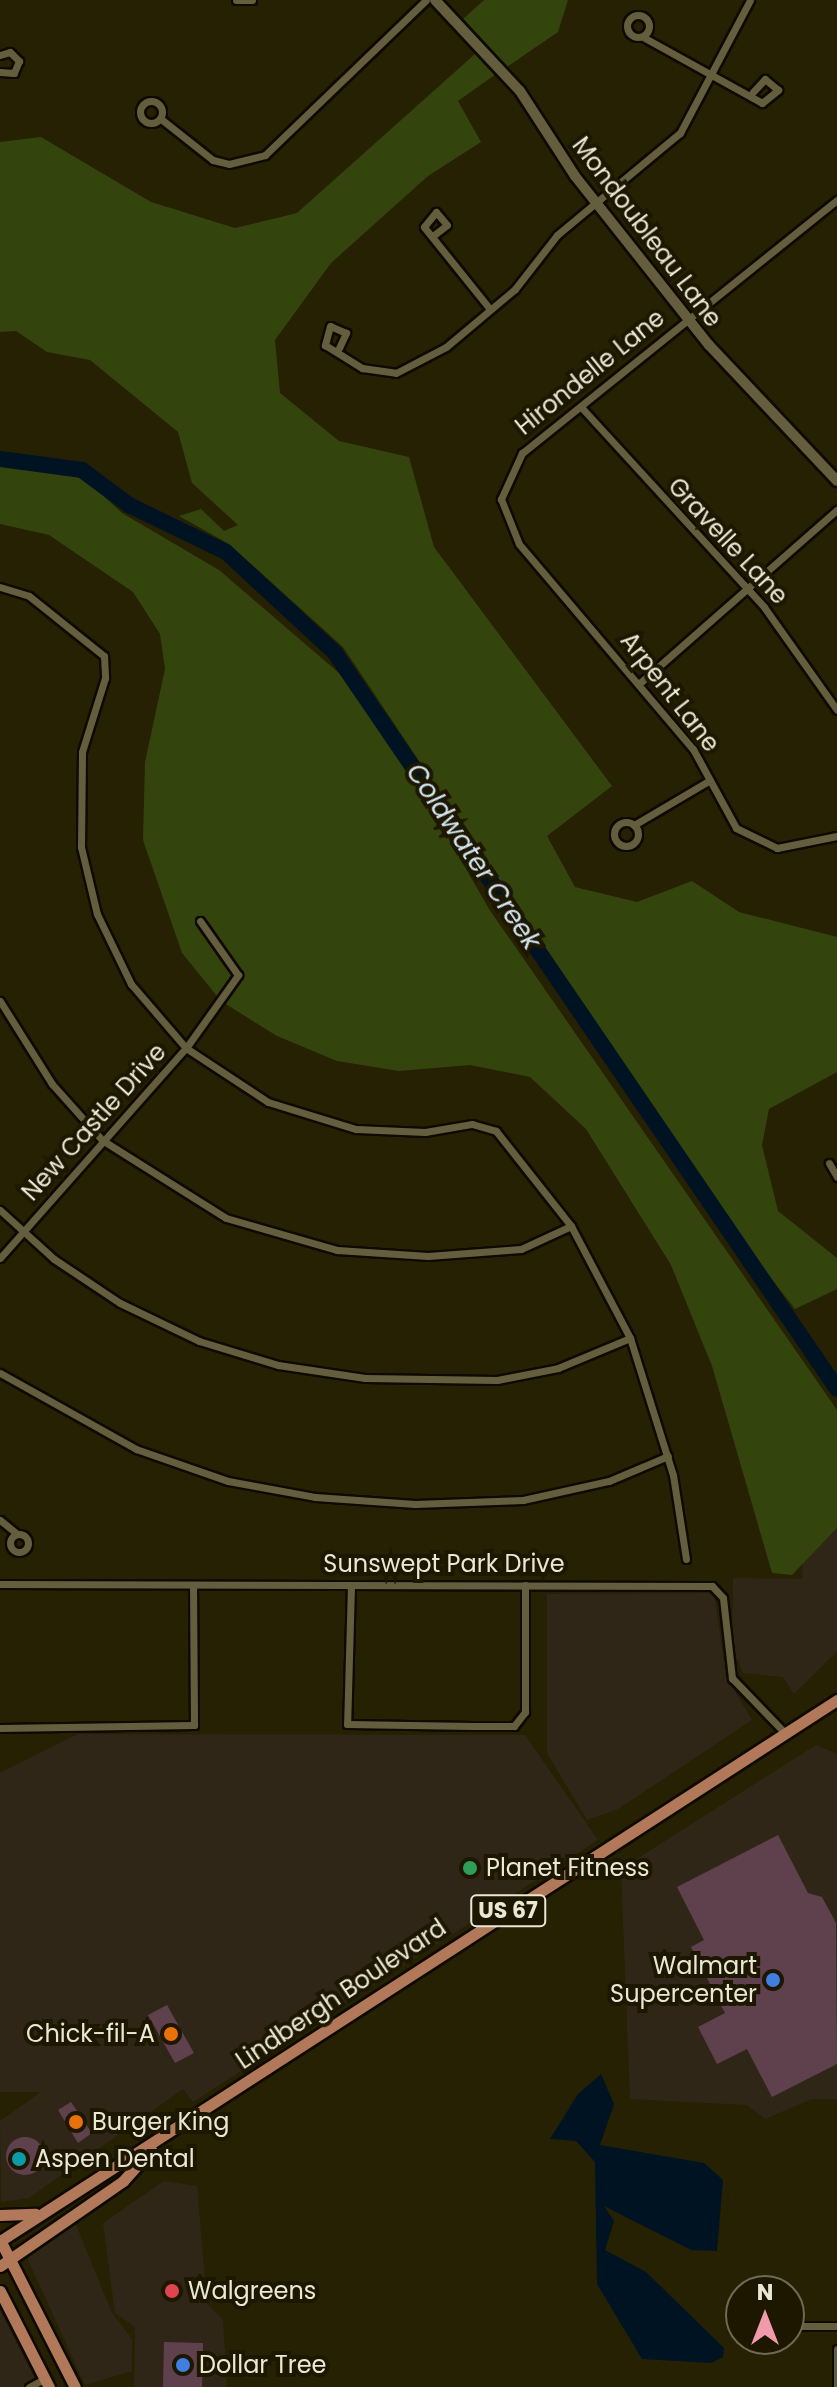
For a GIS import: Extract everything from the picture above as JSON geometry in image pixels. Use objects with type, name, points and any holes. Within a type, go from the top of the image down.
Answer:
[{"type":"main road","name":"Lindbergh Boulevard","points":[[39,2213],[109,2165],[154,2147],[837,1700]]},
{"type":"main road","name":"Lindbergh Boulevard","points":[[5,2263],[123,2181],[154,2147]]},
{"type":"main road","points":[[0,2215],[39,2213]]},
{"type":"main road","name":"US 67","points":[[0,2240],[39,2213]]},
{"type":"main road","points":[[0,2240],[5,2263],[75,2387]]},
{"type":"main road","points":[[0,2291],[46,2383]]},
{"type":"street","points":[[236,0],[252,0]]},
{"type":"street","points":[[161,119],[213,160],[229,164],[265,155],[426,0]]},
{"type":"street","name":"Mondoubleau Lane","points":[[435,0],[520,91],[597,203],[688,319],[837,481]]},
{"type":"street","points":[[339,348],[362,368],[396,373],[446,347],[490,309],[597,203],[680,133],[750,0]]},
{"type":"street","points":[[643,37],[712,76],[753,92]]},
{"type":"street","points":[[0,55],[10,52],[19,61],[14,73],[0,72]]},
{"type":"street","name":"Hirondelle Lane","points":[[501,499],[513,462],[837,200]]},
{"type":"street","points":[[434,235],[490,309]]},
{"type":"street","name":"Gravelle Lane","points":[[581,407],[746,587],[837,710]]},
{"type":"street","name":"Arpent Lane","points":[[501,499],[519,544],[641,682],[710,780],[736,828],[759,846],[807,846],[837,836]]},
{"type":"street","points":[[641,682],[837,510]]},
{"type":"street","points":[[0,587],[29,596],[104,656],[105,678],[80,774],[85,870],[131,984],[186,1048],[268,1102],[311,1118],[378,1131],[486,1126],[523,1160],[571,1226],[630,1338],[668,1456],[686,1559]]},
{"type":"street","points":[[634,825],[710,780]]},
{"type":"street","name":"New Castle Drive","points":[[0,1258],[186,1048],[238,975],[200,921]]},
{"type":"street","points":[[0,1001],[52,1084],[102,1140],[226,1218],[337,1250],[483,1255],[538,1243],[571,1226]]},
{"type":"street","points":[[829,1163],[837,1177]]},
{"type":"street","points":[[0,1210],[23,1233],[79,1278],[163,1325],[306,1370],[365,1378],[521,1378],[630,1338]]},
{"type":"street","points":[[0,1373],[136,1449],[242,1484],[315,1497],[415,1504],[523,1500],[609,1481],[668,1456]]},
{"type":"street","points":[[0,1520],[17,1534]]},
{"type":"street","name":"Sunswept Park Drive","points":[[0,1584],[712,1586],[723,1598],[732,1678],[785,1733]]},
{"type":"street","points":[[0,1728],[194,1725],[193,1585]]},
{"type":"street","points":[[351,1585],[347,1724],[521,1721],[525,1585]]},
{"type":"street","points":[[805,2326],[837,2326]]},
{"type":"street","points":[[837,2349],[837,2387]]},
{"type":"street","points":[[29,2387],[46,2383]]},
{"type":"shaded area","points":[[837,1528],[837,1651],[794,1694],[783,1677],[743,1673],[732,1646],[733,1578],[802,1579],[803,1556]]},
{"type":"shaded area","points":[[714,1593],[726,1676],[752,1720],[618,1809],[587,1820],[547,1753],[547,1594]]},
{"type":"shaded area","points":[[78,1734],[525,1735],[598,1840],[193,2102],[183,2089],[29,2198],[1,2202],[0,2121],[41,2092],[0,2092],[0,1773]]},
{"type":"shaded area","points":[[816,1745],[837,1754],[837,2099],[812,2099],[765,2119],[747,2105],[630,2099],[621,1869]]},
{"type":"shaded area","points":[[164,2181],[197,2186],[207,2304],[223,2320],[227,2387],[134,2387],[135,2327],[115,2313],[103,2223]]},
{"type":"shaded area","points":[[74,2220],[112,2313],[132,2339],[132,2371],[85,2385],[28,2260],[30,2250]]},
{"type":"shaded area","points":[[0,2310],[39,2387],[0,2387]]},
{"type":"green space","points":[[484,0],[568,0],[558,32],[507,67],[462,20]]},
{"type":"green space","points":[[475,54],[496,74],[458,101],[481,142],[428,176],[331,263],[275,340],[280,393],[339,441],[409,457],[434,547],[612,786],[547,836],[575,887],[637,902],[692,881],[739,912],[837,937],[837,1072],[769,1109],[762,1145],[778,1211],[837,1258],[837,1289],[795,1309],[725,1219],[343,647],[229,544],[179,516],[201,509],[224,531],[238,525],[192,483],[178,432],[90,360],[47,352],[16,331],[0,332],[0,142],[41,137],[151,202],[235,228],[297,213]]},
{"type":"green space","points":[[0,461],[46,463],[83,477],[122,513],[219,570],[340,674],[412,775],[489,909],[837,1410],[837,1528],[792,1575],[772,1573],[712,1366],[671,1265],[586,1129],[530,1077],[470,1065],[399,1071],[337,1061],[277,1036],[221,1001],[182,953],[143,840],[145,762],[165,669],[160,634],[133,592],[49,535],[0,524]]},
{"type":"water","points":[[601,2074],[614,2104],[600,2145],[704,2163],[723,2180],[717,2251],[691,2250],[604,2206],[614,2221],[605,2250],[646,2272],[724,2348],[723,2357],[711,2363],[642,2359],[597,2284],[595,2162],[576,2141],[550,2139],[578,2094]]},
{"type":"building","name":"Walmart Supercenter","points":[[778,1835],[808,1893],[822,1897],[836,1923],[837,2064],[772,2097],[747,2049],[717,2064],[698,2027],[725,2013],[691,1947],[704,1940],[677,1887]]},
{"type":"building","name":"Chick-fil-A","points":[[167,2005],[194,2053],[175,2063],[148,2015]]},
{"type":"building","name":"Burger King","points":[[71,2102],[92,2133],[78,2143],[58,2110]]},
{"type":"building","points":[[25,2137],[39,2142],[44,2156],[39,2170],[25,2175],[11,2170],[6,2156],[11,2142]]},
{"type":"building","name":"Dollar Tree","points":[[164,2342],[203,2343],[202,2387],[163,2387]]},
{"type":"waterway","name":"Coldwater Creek","points":[[0,459],[82,470],[129,505],[226,552],[335,653],[837,1389]]},
{"type":"place","name":"Planet Fitness","points":[[470,1868]]},
{"type":"place","name":"Walmart Supercenter","points":[[773,1980]]},
{"type":"place","name":"Chick-fil-A","points":[[171,2034]]},
{"type":"place","name":"Burger King","points":[[76,2122]]},
{"type":"place","name":"Aspen Dental","points":[[19,2159]]},
{"type":"place","name":"Walgreens","points":[[172,2291]]},
{"type":"place","name":"Dollar Tree","points":[[183,2365]]}]
